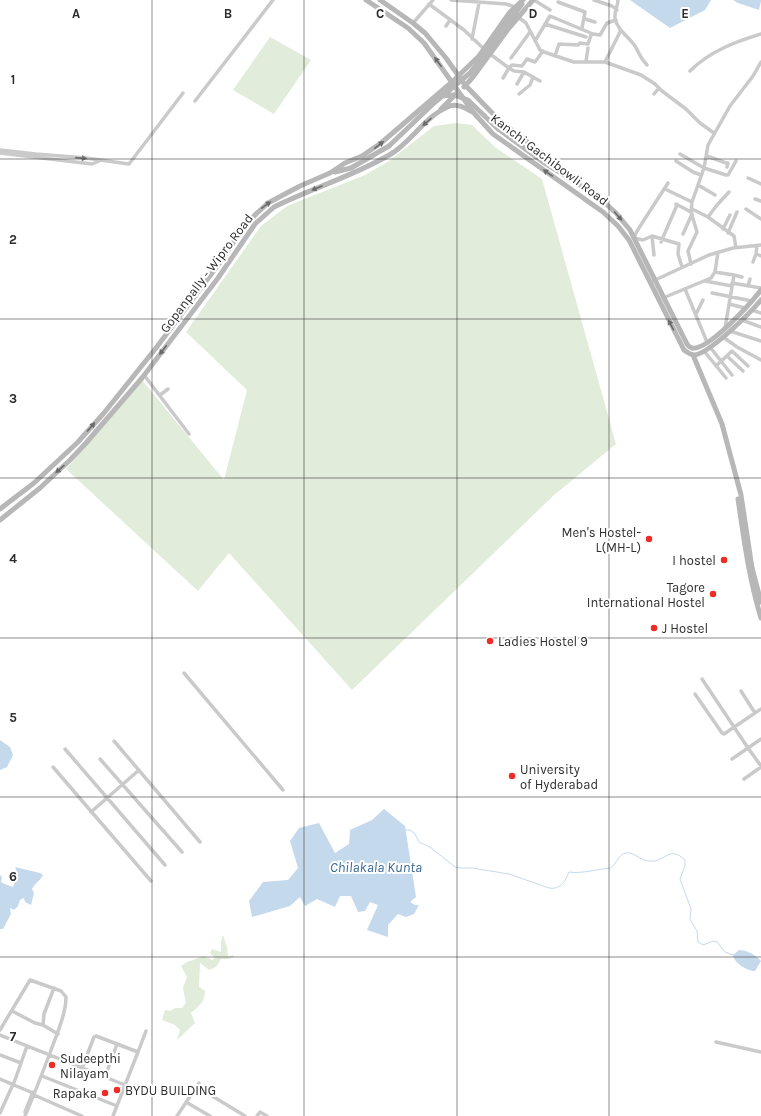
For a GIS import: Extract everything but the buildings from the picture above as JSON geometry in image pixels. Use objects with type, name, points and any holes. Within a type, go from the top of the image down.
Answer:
[{"type":"main road","name":"Kanchi Gachibowli Road","points":[[366,0],[408,28],[424,43],[473,112],[493,134],[603,212],[618,226],[629,240],[652,282],[663,298],[687,344],[691,348],[708,345]]},
{"type":"main road","name":"Kanchi Gachibowli Road","points":[[380,0],[413,23],[424,33],[446,58],[465,85],[501,122],[549,158],[571,179],[613,210],[630,230],[652,282],[684,350],[693,355]]},
{"type":"main road","name":"Gopanpally - Wipro Road","points":[[330,173],[351,168],[389,146],[442,96],[470,73],[524,0]]},
{"type":"main road","name":"Gopanpally - Wipro Road","points":[[0,509],[34,483],[77,443],[104,413],[204,286],[248,222],[268,203],[300,186],[330,173],[372,150],[452,82],[479,56],[510,12],[524,0]]},
{"type":"main road","points":[[438,111],[473,77],[518,17],[533,0]]},
{"type":"main road","points":[[442,96],[458,96],[468,100],[497,128],[543,162],[571,179]]},
{"type":"main road","name":"Gopanpally - Wipro Road","points":[[0,520],[40,488],[70,460],[144,375],[233,256],[255,224],[274,207],[365,168],[393,153],[438,111],[454,105],[473,112]]},
{"type":"main road","points":[[227,252],[233,256]]},
{"type":"main road","points":[[708,345],[723,337],[761,289]]},
{"type":"main road","points":[[761,300],[742,320],[708,345],[704,351],[693,355],[722,424],[741,495],[755,581],[761,602]]},
{"type":"main road","points":[[71,448],[76,453]]},
{"type":"main road","points":[[737,483],[748,568],[761,618]]},
{"type":"street","points":[[195,101],[273,0]]},
{"type":"street","points":[[413,23],[433,0]]},
{"type":"street","points":[[451,0],[506,4],[515,7]]},
{"type":"street","points":[[533,0],[550,10]]},
{"type":"street","points":[[594,0],[610,5],[617,10]]},
{"type":"street","points":[[610,5],[611,0]]},
{"type":"street","points":[[618,0],[615,14],[616,20],[621,30],[634,46],[640,58],[647,65]]},
{"type":"street","points":[[472,39],[477,2]]},
{"type":"street","points":[[558,2],[586,12],[582,28]]},
{"type":"street","points":[[429,4],[464,30],[484,49]]},
{"type":"street","points":[[535,41],[549,16],[599,36],[607,23],[616,20]]},
{"type":"street","points":[[518,17],[526,23],[535,41],[543,51],[574,62],[605,62],[641,74],[714,133]]},
{"type":"street","points":[[585,19],[595,22]]},
{"type":"street","points":[[446,26],[450,20]]},
{"type":"street","points":[[545,24],[586,37]]},
{"type":"street","points":[[605,62],[621,30]]},
{"type":"street","points":[[511,58],[530,32]]},
{"type":"street","points":[[555,56],[559,44],[588,44],[590,36],[593,34]]},
{"type":"street","points":[[690,71],[708,56],[744,39],[761,34]]},
{"type":"street","points":[[586,61],[588,48]]},
{"type":"street","points":[[503,78],[509,68],[513,65],[522,66],[527,59],[535,62],[543,51]]},
{"type":"street","points":[[490,54],[514,71],[524,72],[540,81]]},
{"type":"street","points":[[691,264],[688,251],[697,232],[692,212],[692,202],[704,168],[708,145],[730,106],[753,76],[761,62]]},
{"type":"street","points":[[517,84],[524,72]]},
{"type":"street","points":[[520,94],[528,86],[533,77]]},
{"type":"street","points":[[654,94],[659,88]]},
{"type":"street","points":[[0,150],[129,164],[183,93]]},
{"type":"street","points":[[0,153],[92,164],[99,161]]},
{"type":"street","points":[[680,154],[704,168],[728,175],[736,161]]},
{"type":"street","points":[[706,156],[727,163],[726,167]]},
{"type":"street","points":[[676,161],[692,172],[701,175]]},
{"type":"street","points":[[748,178],[761,184]]},
{"type":"street","points":[[652,236],[643,240],[634,238],[668,183]]},
{"type":"street","points":[[698,184],[715,195]]},
{"type":"street","points":[[665,189],[692,202]]},
{"type":"street","points":[[708,217],[729,192]]},
{"type":"street","points":[[755,199],[761,201]]},
{"type":"street","points":[[662,241],[677,204],[692,212],[708,217],[736,238],[736,248]]},
{"type":"street","points":[[746,209],[761,219]]},
{"type":"street","points":[[683,234],[692,212]]},
{"type":"street","points":[[728,233],[737,212]]},
{"type":"street","points":[[723,229],[730,215]]},
{"type":"street","points":[[652,236],[662,241],[679,244],[678,254],[682,267]]},
{"type":"street","points":[[652,236],[654,255]]},
{"type":"street","points":[[652,282],[682,267],[718,252],[736,248],[759,246],[753,262]]},
{"type":"street","points":[[663,298],[711,278],[715,272],[718,252]]},
{"type":"street","points":[[756,254],[761,256]]},
{"type":"street","points":[[715,272],[742,277]]},
{"type":"street","points":[[734,276],[729,304],[728,330],[761,341]]},
{"type":"street","points":[[748,286],[750,279]]},
{"type":"street","points":[[705,281],[761,289]]},
{"type":"street","points":[[685,290],[708,345],[732,375]]},
{"type":"street","points":[[712,293],[752,301]]},
{"type":"street","points":[[696,314],[703,300]]},
{"type":"street","points":[[729,304],[745,308]]},
{"type":"street","points":[[752,310],[761,314]]},
{"type":"street","points":[[742,320],[761,327]]},
{"type":"street","points":[[723,337],[737,347],[761,360]]},
{"type":"street","points":[[704,351],[726,378]]},
{"type":"street","points":[[716,366],[732,351],[748,366]]},
{"type":"street","points":[[727,356],[743,371]]},
{"type":"street","points":[[144,375],[188,434]]},
{"type":"street","points":[[160,395],[168,389]]},
{"type":"street","points":[[184,673],[283,790]]},
{"type":"street","points":[[702,679],[761,767],[744,779]]},
{"type":"street","points":[[741,691],[755,712]]},
{"type":"street","points":[[694,694],[722,733],[726,733],[761,708]]},
{"type":"street","points":[[732,759],[761,739]]},
{"type":"street","points":[[114,741],[200,842]]},
{"type":"street","points":[[65,749],[165,865]]},
{"type":"street","points":[[100,759],[182,852]]},
{"type":"street","points":[[53,767],[151,881]]},
{"type":"street","points":[[91,812],[139,770]]},
{"type":"street","points":[[0,1030],[30,980],[61,991],[66,997],[58,1034],[49,1054],[39,1085],[33,1094],[24,1116]]},
{"type":"street","points":[[43,1025],[44,1014],[54,988]]},
{"type":"street","points":[[12,1011],[35,1023],[43,1025],[58,1034]]},
{"type":"street","points":[[113,1116],[146,1031]]},
{"type":"street","points":[[0,1035],[125,1085]]},
{"type":"street","points":[[82,1068],[96,1036],[138,1052]]},
{"type":"street","points":[[716,1042],[761,1052]]},
{"type":"street","points":[[105,1077],[117,1044]]},
{"type":"street","points":[[0,1113],[27,1046]]},
{"type":"street","points":[[0,1055],[21,1063]]},
{"type":"street","points":[[42,1076],[117,1106]]},
{"type":"street","points":[[0,1079],[82,1116]]},
{"type":"street","points":[[177,1116],[198,1085],[244,1116]]},
{"type":"street","points":[[186,1102],[210,1116]]},
{"type":"street","points":[[201,1116],[203,1112]]},
{"type":"street","points":[[257,1116],[260,1112],[267,1116]]},
{"type":"green space","points":[[270,37],[311,60],[274,114],[233,90]]},
{"type":"green space","points":[[457,123],[472,125],[496,148],[542,179],[616,444],[553,496],[352,690],[229,553],[198,591],[66,469],[142,380],[224,480],[247,390],[186,332],[261,226],[287,206],[365,175],[389,161],[434,126]]},
{"type":"green space","points":[[223,935],[227,947],[228,957],[233,955],[234,957],[221,959],[216,967],[209,970],[200,963],[199,987],[205,991],[204,998],[201,1004],[191,1013],[195,1023],[177,1040],[180,1030],[175,1025],[162,1020],[165,1010],[170,1011],[175,1008],[182,1008],[186,1003],[183,988],[187,977],[181,966],[187,962],[204,956],[212,960],[215,958],[210,953],[212,949],[221,952]]},
{"type":"water","points":[[630,0],[711,0],[705,10],[670,28]]},
{"type":"water","points":[[733,0],[761,0],[761,1],[759,10]]},
{"type":"water","points":[[0,740],[10,747],[13,755],[7,767],[0,770]]},
{"type":"water","name":"Chilakala Kunta","points":[[384,809],[405,826],[416,897],[410,902],[415,905],[419,905],[414,914],[406,917],[398,914],[388,925],[388,937],[367,930],[378,905],[370,902],[365,911],[358,912],[351,896],[340,896],[335,907],[317,899],[305,906],[300,897],[290,906],[252,917],[249,901],[263,882],[288,880],[298,868],[290,841],[299,828],[319,823],[335,853],[349,844],[350,830],[372,820]]},
{"type":"water","points":[[15,867],[43,875],[32,889],[34,893],[31,905],[25,902],[24,898],[20,900],[18,906],[14,910],[10,908],[11,914],[3,929],[0,929],[0,875],[2,877],[1,882],[13,887],[18,874]]},
{"type":"water","points":[[739,950],[751,953],[761,961],[755,971],[738,964],[733,955]]},
{"type":"waterway","points":[[406,830],[410,830],[415,834],[419,842],[430,847],[455,867],[509,874],[549,888],[556,888],[562,884],[569,872],[584,872],[611,868],[621,855],[626,853],[631,853],[646,861],[655,861],[667,855],[675,854],[685,860],[685,866],[680,879],[691,909],[690,919],[697,931],[698,942],[703,945],[713,941],[717,942],[725,952],[733,955]]},
{"type":"place","name":"Men's Hostel- L(MH-L)","points":[[649,539]]},
{"type":"place","name":"I hostel","points":[[724,560]]},
{"type":"place","name":"Tagore International Hostel","points":[[713,594]]},
{"type":"place","name":"J Hostel","points":[[654,628]]},
{"type":"place","name":"Ladies Hostel 9","points":[[490,641]]},
{"type":"place","name":"University of Hyderabad","points":[[512,776]]},
{"type":"place","name":"Sudeepthi Nilayam","points":[[52,1065]]},
{"type":"place","name":"BYDU BUILDING","points":[[117,1090]]},
{"type":"place","name":"Rapaka","points":[[105,1093]]}]
